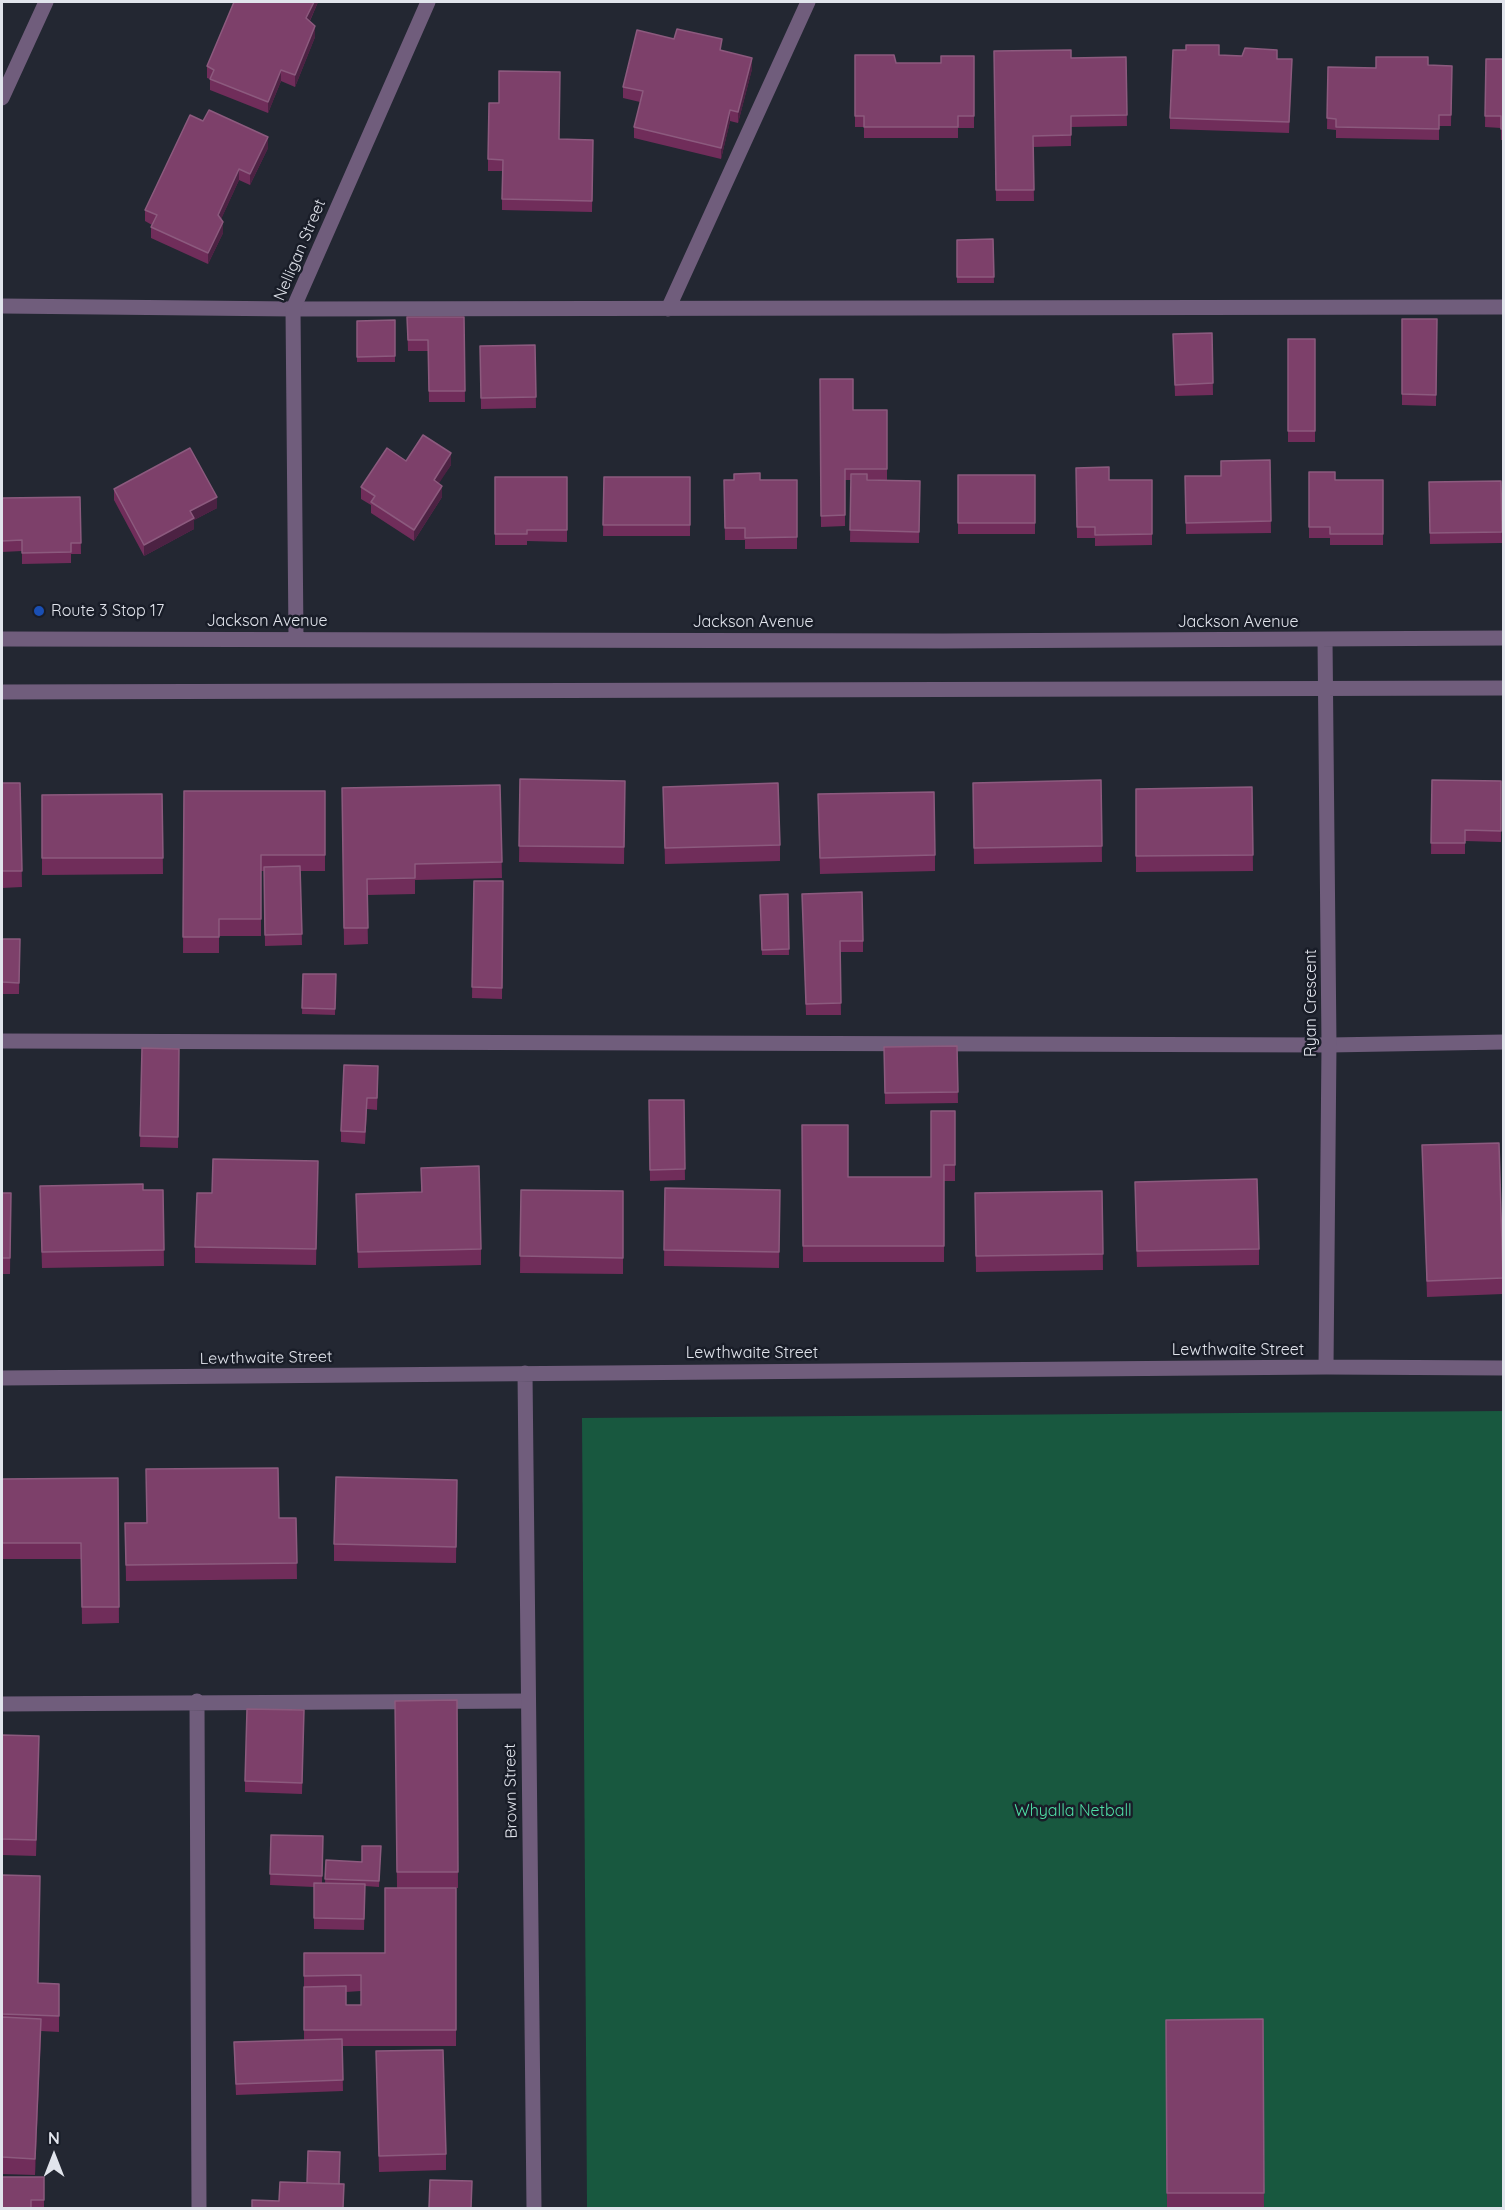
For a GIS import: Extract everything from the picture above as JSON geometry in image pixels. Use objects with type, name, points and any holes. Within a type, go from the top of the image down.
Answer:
[{"type":"street","points":[[2,98],[46,2]]},
{"type":"street","name":"Nelligan Street","points":[[296,638],[293,309],[428,2]]},
{"type":"street","points":[[668,309],[808,2]]},
{"type":"street","points":[[2,306],[293,309],[1503,307]]},
{"type":"street","name":"Jackson Avenue","points":[[2,639],[1503,638]]},
{"type":"street","name":"Ryan Crescent","points":[[1324,639],[1329,1045],[1326,1367]]},
{"type":"street","points":[[2,692],[1503,687]]},
{"type":"street","points":[[2,1041],[1329,1045],[1503,1042]]},
{"type":"street","name":"Lewthwaite Street","points":[[2,1378],[1326,1367],[1503,1368]]},
{"type":"street","name":"Brown Street","points":[[525,1373],[534,2208]]},
{"type":"street","points":[[197,1701],[199,2208]]},
{"type":"street","points":[[2,1704],[197,1701],[528,1701]]},
{"type":"green space","name":"Whyalla Netball","points":[[1503,1411],[1503,2208],[587,2208],[582,1418]]},
{"type":"building","points":[[234,2],[314,2],[306,18],[315,26],[295,75],[281,70],[268,102],[210,79],[214,70],[207,66]]},
{"type":"building","points":[[677,29],[722,39],[720,50],[752,58],[738,112],[730,110],[721,148],[634,127],[643,91],[623,87],[637,30],[674,39]]},
{"type":"building","points":[[1186,45],[1219,45],[1219,55],[1242,56],[1245,48],[1277,50],[1277,59],[1292,59],[1289,122],[1170,118],[1173,50],[1186,50]]},
{"type":"building","points":[[1071,50],[1071,58],[1126,57],[1127,115],[1071,116],[1071,135],[1033,136],[1034,190],[996,190],[994,51]]},
{"type":"building","points":[[855,55],[894,55],[896,63],[941,63],[941,56],[974,56],[974,116],[958,116],[958,127],[864,127],[864,116],[855,116]]},
{"type":"building","points":[[1376,57],[1428,57],[1428,65],[1452,66],[1451,115],[1439,115],[1439,129],[1336,127],[1336,119],[1327,118],[1328,67],[1376,68]]},
{"type":"building","points":[[1486,59],[1503,59],[1503,129],[1501,129],[1501,116],[1485,116]]},
{"type":"building","points":[[499,71],[560,72],[559,139],[593,140],[592,201],[502,199],[503,160],[488,159],[489,103],[499,103]]},
{"type":"building","points":[[209,110],[268,137],[250,174],[239,169],[218,215],[223,222],[208,253],[151,227],[157,215],[145,210],[190,115],[203,121]]},
{"type":"building","points":[[993,239],[994,277],[957,277],[957,240]]},
{"type":"building","points":[[407,317],[464,317],[465,391],[429,391],[428,340],[408,340]]},
{"type":"building","points":[[1402,319],[1437,319],[1436,395],[1402,394]]},
{"type":"building","points":[[395,320],[395,356],[357,357],[357,321]]},
{"type":"building","points":[[1212,333],[1213,383],[1175,385],[1173,334]]},
{"type":"building","points":[[1288,339],[1315,339],[1315,431],[1288,431]]},
{"type":"building","points":[[535,345],[536,397],[481,398],[480,346]]},
{"type":"building","points":[[820,379],[853,379],[853,410],[887,410],[887,469],[845,469],[845,515],[821,516]]},
{"type":"building","points":[[423,435],[451,453],[434,480],[442,486],[414,530],[371,502],[375,496],[361,487],[387,448],[406,461]]},
{"type":"building","points":[[190,448],[217,497],[190,511],[194,518],[144,545],[114,489]]},
{"type":"building","points":[[1270,460],[1271,521],[1186,523],[1185,476],[1221,476],[1221,461]]},
{"type":"building","points":[[1109,467],[1109,480],[1152,480],[1152,534],[1095,535],[1095,527],[1077,527],[1076,468]]},
{"type":"building","points":[[1309,472],[1335,472],[1335,480],[1383,480],[1383,534],[1330,534],[1330,527],[1309,527]]},
{"type":"building","points":[[760,473],[760,480],[797,480],[797,537],[745,538],[745,528],[725,528],[724,480],[734,480],[734,474]]},
{"type":"building","points":[[851,474],[867,474],[867,480],[920,481],[919,532],[850,530]]},
{"type":"building","points":[[958,475],[1035,475],[1035,523],[958,523]]},
{"type":"building","points":[[495,477],[567,477],[567,530],[527,530],[527,534],[495,534]]},
{"type":"building","points":[[604,477],[690,477],[690,525],[603,525]]},
{"type":"building","points":[[1501,481],[1502,532],[1430,533],[1429,482]]},
{"type":"building","points":[[80,497],[81,543],[71,543],[71,552],[22,553],[22,540],[2,541],[2,498]]},
{"type":"building","points":[[520,779],[625,781],[624,847],[519,846]]},
{"type":"building","points":[[1101,780],[1102,846],[974,848],[973,783]]},
{"type":"building","points":[[1432,780],[1501,781],[1501,831],[1465,830],[1465,843],[1431,843]]},
{"type":"building","points":[[2,783],[20,783],[22,871],[2,871]]},
{"type":"building","points":[[778,783],[780,845],[665,848],[663,787]]},
{"type":"building","points":[[500,785],[502,862],[415,864],[415,878],[367,879],[368,928],[344,928],[342,788]]},
{"type":"building","points":[[1252,787],[1253,855],[1136,856],[1136,789]]},
{"type":"building","points":[[184,791],[325,791],[325,855],[261,855],[261,919],[219,919],[219,937],[183,937]]},
{"type":"building","points":[[934,792],[935,855],[820,858],[818,794]]},
{"type":"building","points":[[162,794],[163,858],[42,858],[42,795]]},
{"type":"building","points":[[300,866],[302,934],[265,935],[264,867]]},
{"type":"building","points":[[474,881],[503,881],[502,988],[472,987]]},
{"type":"building","points":[[862,892],[863,941],[840,941],[841,1003],[806,1004],[802,894]]},
{"type":"building","points":[[788,894],[789,949],[762,950],[760,895]]},
{"type":"building","points":[[2,939],[20,939],[19,983],[2,982]]},
{"type":"building","points":[[303,974],[336,974],[335,1009],[302,1008]]},
{"type":"building","points":[[957,1046],[958,1092],[885,1093],[884,1047]]},
{"type":"building","points":[[142,1048],[179,1049],[178,1137],[140,1136]]},
{"type":"building","points":[[344,1065],[378,1066],[377,1098],[367,1098],[365,1132],[341,1131]]},
{"type":"building","points":[[649,1100],[684,1100],[685,1169],[650,1170]]},
{"type":"building","points":[[931,1111],[955,1111],[955,1165],[944,1165],[944,1246],[803,1246],[802,1125],[848,1125],[848,1177],[931,1177]]},
{"type":"building","points":[[1499,1143],[1503,1278],[1427,1281],[1422,1145]]},
{"type":"building","points":[[213,1159],[318,1161],[316,1249],[195,1247],[197,1193],[212,1193]]},
{"type":"building","points":[[479,1166],[481,1249],[358,1252],[356,1194],[422,1192],[421,1168]]},
{"type":"building","points":[[1257,1179],[1259,1249],[1137,1251],[1135,1182]]},
{"type":"building","points":[[143,1184],[143,1190],[163,1190],[164,1250],[42,1252],[40,1186]]},
{"type":"building","points":[[665,1188],[780,1190],[779,1252],[664,1250]]},
{"type":"building","points":[[521,1190],[623,1191],[623,1258],[520,1256]]},
{"type":"building","points":[[1102,1191],[1103,1254],[976,1256],[975,1193]]},
{"type":"building","points":[[2,1193],[11,1193],[10,1258],[2,1258]]},
{"type":"building","points":[[278,1468],[279,1518],[296,1518],[297,1563],[126,1565],[125,1523],[147,1523],[146,1469]]},
{"type":"building","points":[[336,1477],[457,1480],[456,1547],[334,1544]]},
{"type":"building","points":[[118,1478],[119,1607],[82,1607],[81,1543],[2,1543],[2,1479]]},
{"type":"building","points":[[457,1700],[458,1872],[397,1872],[395,1701]]},
{"type":"building","points":[[247,1709],[304,1710],[302,1783],[245,1781]]},
{"type":"building","points":[[2,1735],[39,1736],[36,1840],[2,1839]]},
{"type":"building","points":[[271,1835],[323,1836],[322,1876],[270,1874]]},
{"type":"building","points":[[362,1846],[381,1846],[379,1881],[325,1879],[326,1860],[362,1862]]},
{"type":"building","points":[[2,1875],[40,1876],[38,1983],[59,1984],[59,2016],[2,2014]]},
{"type":"building","points":[[314,1883],[365,1884],[364,1919],[314,1918]]},
{"type":"building","points":[[385,1888],[456,1888],[456,2030],[304,2030],[304,1987],[346,1986],[346,2005],[361,2005],[361,1975],[304,1976],[304,1953],[385,1953]]},
{"type":"building","points":[[2,2017],[41,2019],[35,2159],[2,2157]]},
{"type":"building","points":[[1263,2019],[1264,2193],[1167,2193],[1166,2020]]},
{"type":"building","points":[[342,2039],[343,2080],[236,2084],[234,2042]]},
{"type":"building","points":[[443,2050],[446,2154],[379,2156],[376,2051]]},
{"type":"building","points":[[308,2151],[340,2152],[339,2184],[307,2183]]},
{"type":"building","points":[[2,2177],[44,2177],[44,2200],[31,2200],[31,2208],[2,2208]]},
{"type":"building","points":[[430,2180],[472,2181],[471,2208],[429,2208]]},
{"type":"building","points":[[280,2182],[344,2184],[343,2208],[252,2208],[252,2200],[279,2201]]},
{"type":"place","name":"Route 3 Stop 17","points":[[39,611]]}]
